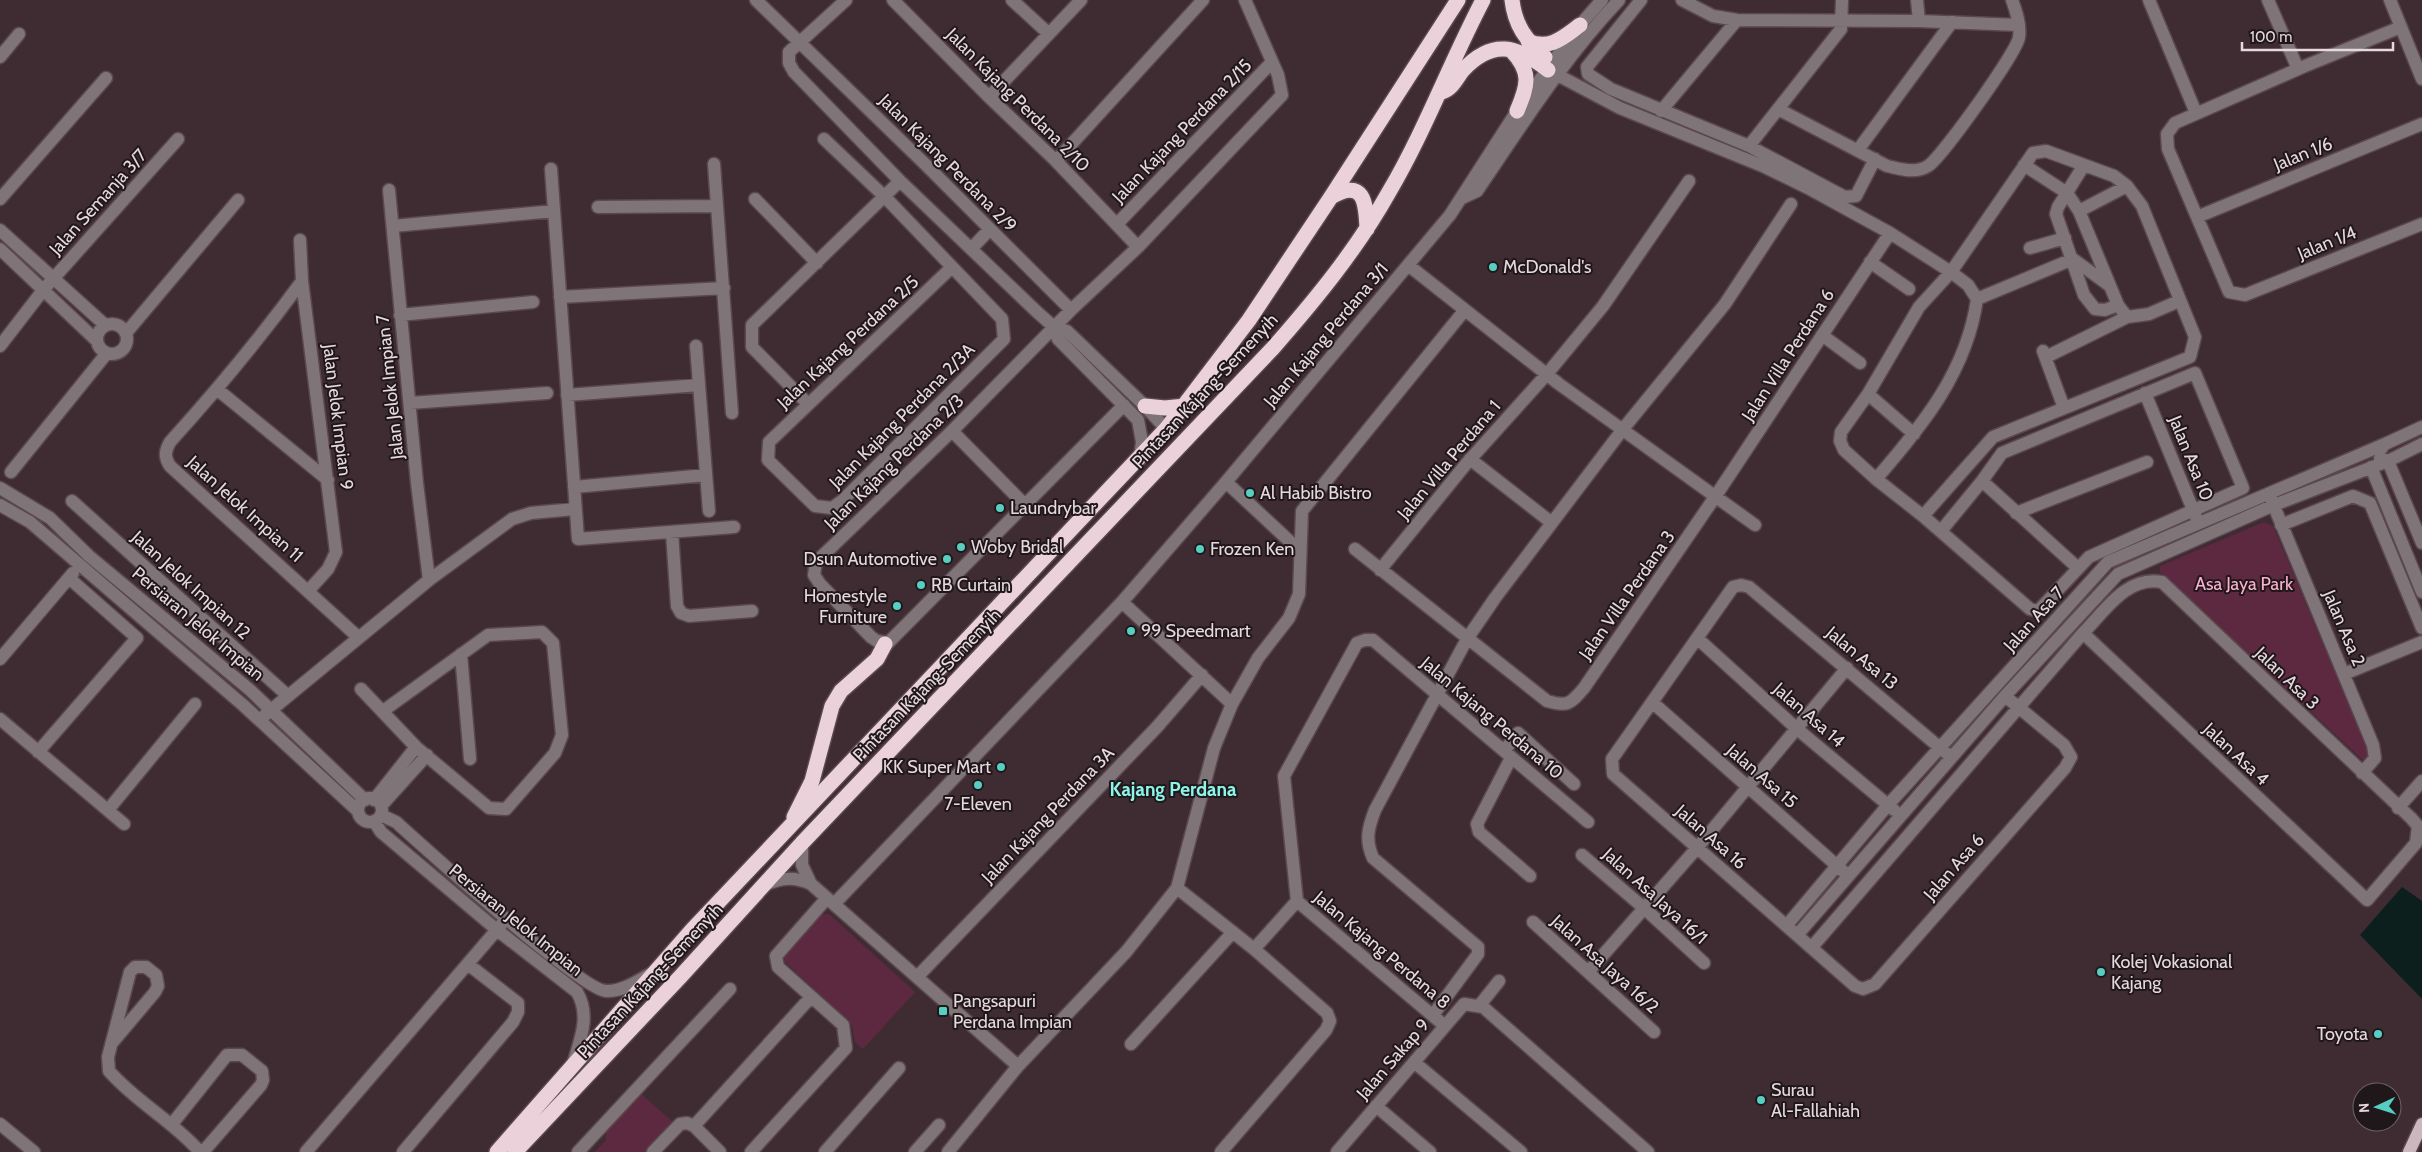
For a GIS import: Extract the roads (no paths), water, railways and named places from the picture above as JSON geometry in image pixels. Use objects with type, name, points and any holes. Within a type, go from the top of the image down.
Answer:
[{"type":"highway","name":"Pintasan Kajang-Semenyih","points":[[497,1152],[654,972],[1166,429],[1249,320],[1458,0]]},
{"type":"highway","name":"Pintasan Kajang-Semenyih","points":[[515,1152],[681,976],[802,843],[1273,348],[1313,302],[1367,229],[1390,192],[1483,0]]},
{"type":"highway","points":[[1512,0],[1516,21],[1526,40],[1554,70]]},
{"type":"highway","points":[[1526,40],[1538,45],[1552,44],[1580,25]]},
{"type":"highway","points":[[1439,93],[1451,87],[1463,71],[1479,56],[1496,50],[1511,50],[1529,55],[1554,70]]},
{"type":"highway","points":[[1511,50],[1521,61],[1526,75],[1526,90],[1517,111]]},
{"type":"highway","points":[[1331,197],[1342,191],[1349,190],[1356,191],[1362,195],[1366,207],[1367,229]]},
{"type":"highway","points":[[1145,406],[1165,408],[1185,406]]},
{"type":"highway","points":[[789,828],[812,781],[832,706],[841,692],[877,659],[884,644]]},
{"type":"main road","points":[[2409,1152],[2422,1124]]},
{"type":"street","name":"Jalan Kajang Perdana 2/9","points":[[756,0],[1071,310]]},
{"type":"street","points":[[846,0],[789,52],[789,63],[794,72],[900,181],[1055,328],[1067,331],[1145,406],[1166,429]]},
{"type":"street","name":"Jalan Kajang Perdana 2/10","points":[[893,0],[989,98],[1056,161],[1138,247]]},
{"type":"street","points":[[1012,0],[1048,33]]},
{"type":"street","points":[[989,98],[1081,0]]},
{"type":"street","points":[[1056,161],[1203,0]]},
{"type":"street","points":[[1245,0],[1272,62]]},
{"type":"street","points":[[1462,198],[1477,190],[1554,70],[1580,25],[1602,0]]},
{"type":"street","points":[[1462,198],[1517,111],[1619,0]]},
{"type":"street","points":[[1642,0],[1587,66],[1588,74],[1611,89],[1749,146],[1845,197],[1856,196],[1875,159]]},
{"type":"street","points":[[1682,0],[1713,16],[1737,20],[1919,21],[2018,25]]},
{"type":"street","points":[[1749,146],[1841,29],[1842,0]]},
{"type":"street","points":[[1917,0],[1919,21]]},
{"type":"street","points":[[1778,109],[1887,166],[1904,170],[1918,170],[1929,166],[1988,88],[2019,39],[2012,0]]},
{"type":"street","points":[[2148,0],[2196,113]]},
{"type":"street","points":[[2268,0],[2298,69]]},
{"type":"street","points":[[2390,0],[2422,79]]},
{"type":"street","points":[[1661,111],[1737,20]]},
{"type":"street","points":[[1858,150],[1952,22]]},
{"type":"street","points":[[2197,217],[2168,149],[2167,134],[2175,123],[2298,69],[2401,27]]},
{"type":"street","points":[[0,57],[19,34]]},
{"type":"street","name":"Jalan Kajang Perdana 2/15","points":[[1117,224],[1272,62]]},
{"type":"street","name":"Jalan Kajang Perdana 2/3","points":[[884,644],[871,637],[820,584],[814,575],[816,562],[952,431],[1071,310],[1138,247],[1282,95],[1278,75],[1272,62]]},
{"type":"street","points":[[1554,70],[1570,82],[1620,108],[1765,167],[1890,233],[1951,272],[1968,286],[1977,299],[1974,324],[1961,360],[1948,385],[1914,434],[1876,478]]},
{"type":"street","points":[[0,199],[106,78]]},
{"type":"street","name":"Jalan 1/6","points":[[2197,217],[2422,124]]},
{"type":"street","name":"Jalan Semanja 3/7","points":[[0,346],[44,289],[178,139]]},
{"type":"street","points":[[824,139],[885,197],[951,268]]},
{"type":"street","points":[[1923,516],[1993,437],[2190,357],[2195,337],[2142,206],[2127,186],[2114,176],[2039,151],[2033,153],[1951,272],[1919,307],[1868,394],[1841,432],[1840,441],[1844,450],[1876,478],[1941,531],[2030,609],[2038,611],[2090,557],[2243,488],[2195,373],[2002,453],[1941,531]]},
{"type":"street","points":[[714,164],[732,413]]},
{"type":"street","points":[[2024,165],[2067,193],[2079,211],[2118,305],[2127,317]]},
{"type":"street","points":[[2084,165],[2058,207],[2056,214],[2084,295],[2095,309],[2105,310],[2118,305]]},
{"type":"street","points":[[551,169],[578,539],[734,527]]},
{"type":"street","points":[[807,403],[752,346],[752,325],[900,181]]},
{"type":"street","name":"Jalan Villa Perdana 1","points":[[1380,570],[1470,459],[1547,374],[1603,306],[1689,181]]},
{"type":"street","points":[[2079,211],[2127,186]]},
{"type":"street","name":"Jalan Jelok Impian 7","points":[[389,190],[400,314],[429,580]]},
{"type":"street","name":"Jalan Kajang Perdana 3/1","points":[[811,997],[778,967],[776,956],[1122,602],[1216,494],[1450,215],[1462,198]]},
{"type":"street","points":[[755,199],[817,263]]},
{"type":"street","points":[[126,333],[238,200]]},
{"type":"street","points":[[1433,1015],[1478,954],[1478,947],[1373,858],[1368,848],[1367,831],[1375,810],[1467,639],[1623,429],[1725,304],[1791,204]]},
{"type":"street","points":[[598,207],[717,206]]},
{"type":"street","points":[[393,226],[554,211]]},
{"type":"street","name":"Jalan 1/4","points":[[2197,217],[2229,292],[2245,296],[2422,224]]},
{"type":"street","points":[[971,249],[990,229]]},
{"type":"street","points":[[0,230],[105,326]]},
{"type":"street","name":"Jalan Villa Perdana 6","points":[[1715,497],[1890,233]]},
{"type":"street","points":[[2030,248],[2064,238]]},
{"type":"street","name":"Jalan Jelok Impian 9","points":[[300,240],[302,281],[336,552],[328,569],[308,590]]},
{"type":"street","points":[[0,249],[44,289],[107,353],[117,353],[122,350],[127,339],[126,333],[117,325],[105,326],[97,335],[97,341]]},
{"type":"street","points":[[1977,299],[2073,259]]},
{"type":"street","points":[[2073,259],[2110,286]]},
{"type":"street","points":[[1870,262],[1909,289]]},
{"type":"street","points":[[1408,264],[1464,311],[1547,374],[1755,525]]},
{"type":"street","name":"Jalan Kajang Perdana 2/3A","points":[[769,442],[768,460],[816,506],[832,508],[1004,340],[1002,319],[951,268]]},
{"type":"street","name":"Jalan Kajang Perdana 2/5","points":[[769,442],[807,403],[951,268]]},
{"type":"street","name":"Jalan Jelok Impian 11","points":[[302,281],[260,339],[218,390],[170,442],[166,450],[166,459],[170,466],[358,637]]},
{"type":"street","points":[[560,298],[724,288]]},
{"type":"street","points":[[2064,408],[2044,353],[2127,317],[2149,314],[2180,301]]},
{"type":"street","points":[[400,314],[533,302]]},
{"type":"street","points":[[948,1152],[1018,1066],[1126,952],[1177,888],[1214,748],[1232,704],[1258,658],[1290,618],[1299,594],[1302,511],[1464,311]]},
{"type":"street","points":[[1055,328],[1058,339],[1138,420],[1142,442],[1140,458]]},
{"type":"street","points":[[1822,335],[1860,363]]},
{"type":"street","points":[[696,346],[709,510]]},
{"type":"street","points":[[11,472],[107,353]]},
{"type":"street","points":[[567,395],[700,385]]},
{"type":"street","points":[[218,390],[328,480]]},
{"type":"street","points":[[410,403],[547,393]]},
{"type":"street","name":"Jalan Asa 10","points":[[2145,393],[2192,510],[2202,529]]},
{"type":"street","points":[[1868,394],[1914,434]]},
{"type":"street","points":[[2080,401],[2087,417]]},
{"type":"street","points":[[884,644],[888,643],[1026,506],[1124,405]]},
{"type":"street","name":"Jalan Asa 7","points":[[1798,934],[2005,696],[2108,562],[2142,548],[2202,529],[2272,499],[2422,427]]},
{"type":"street","points":[[952,431],[1026,506]]},
{"type":"street","points":[[2385,444],[2378,462],[2422,592]]},
{"type":"street","name":"Jalan Asa 7","points":[[2272,499],[2378,462],[2422,444]]},
{"type":"street","points":[[2361,455],[2378,462],[2422,543]]},
{"type":"street","points":[[1470,459],[1552,523]]},
{"type":"street","points":[[2016,513],[2147,462]]},
{"type":"street","points":[[574,486],[706,475]]},
{"type":"street","points":[[1982,481],[2078,568]]},
{"type":"street","points":[[1226,482],[1300,551]]},
{"type":"street","name":"Persiaran Jelok Impian","points":[[0,488],[40,510],[89,556],[188,637],[271,710],[372,809],[382,832],[497,930],[577,992],[582,1002],[584,1023],[571,1068]]},
{"type":"street","points":[[2282,525],[2353,496],[2370,503],[2422,628]]},
{"type":"street","name":"Jalan Villa Perdana 3","points":[[1467,639],[1547,701],[1561,705],[1573,700],[1584,688],[1715,497]]},
{"type":"street","name":"Jalan Asa 2","points":[[2272,499],[2375,751],[2375,758],[2362,773]]},
{"type":"street","name":"Jalan Jelok Impian 12","points":[[72,501],[287,695]]},
{"type":"street","name":"Persiaran Jelok Impian","points":[[0,505],[30,522],[259,720],[372,809],[396,822],[507,918],[594,988],[606,991],[620,989],[654,972]]},
{"type":"street","points":[[259,720],[429,580],[512,519],[531,513],[575,509]]},
{"type":"street","name":"Jalan Asa 7","points":[[1786,926],[1888,805],[1941,747],[2056,630],[2118,574],[2145,562],[2202,529]]},
{"type":"street","points":[[672,532],[677,606],[681,613],[689,616],[752,611]]},
{"type":"street","points":[[1812,947],[2083,633],[2125,590],[2137,583],[2150,580],[2142,548]]},
{"type":"street","points":[[1355,549],[1467,639]]},
{"type":"street","points":[[0,659],[89,556]]},
{"type":"street","points":[[38,752],[137,638],[69,578]]},
{"type":"street","name":"Jalan Asa 3","points":[[2150,580],[2162,582],[2418,826]]},
{"type":"street","name":"Jalan Asa 13","points":[[1697,638],[1733,587],[1749,586],[1951,757]]},
{"type":"street","points":[[1122,602],[1232,704]]},
{"type":"street","points":[[361,689],[416,747],[490,808],[506,809],[555,753],[562,736],[553,643],[542,632],[488,635],[383,711]]},
{"type":"street","name":"Jalan Asa 4","points":[[2083,633],[2367,900],[2416,843],[2418,826]]},
{"type":"street","points":[[1652,702],[1697,638]]},
{"type":"street","name":"Jalan Asa 14","points":[[1697,638],[1796,728],[1900,815]]},
{"type":"street","name":"Jalan Kajang Perdana 10","points":[[1373,640],[1588,822]]},
{"type":"street","name":"Jalan Kajang Perdana 8","points":[[1373,640],[1357,643],[1284,776],[1297,901],[1445,1026]]},
{"type":"street","points":[[2344,674],[2422,642]]},
{"type":"street","points":[[461,654],[470,759]]},
{"type":"street","points":[[1588,971],[1697,848],[1746,786],[1847,668]]},
{"type":"street","name":"Jalan Kajang Perdana 3A","points":[[918,976],[1157,728],[1202,675]]},
{"type":"street","points":[[2005,696],[2020,707]]},
{"type":"street","name":"Jalan Asa 16","points":[[1652,702],[1612,759],[1613,774],[1786,926],[1798,934],[1855,986]]},
{"type":"street","name":"Jalan Asa 15","points":[[1652,702],[1848,876]]},
{"type":"street","points":[[108,810],[195,704]]},
{"type":"street","name":"Jalan Asa 6","points":[[1855,986],[1863,989],[1875,984],[2065,768],[2071,757],[2064,745],[2020,707]]},
{"type":"street","points":[[0,719],[124,824]]},
{"type":"street","points":[[1530,876],[1480,832],[1477,824],[1507,754],[1518,734],[1574,784]]},
{"type":"street","points":[[372,809],[416,747]]},
{"type":"street","points":[[372,809],[427,755]]},
{"type":"street","points":[[2398,808],[2422,781]]},
{"type":"street","points":[[802,843],[802,865],[811,884]]},
{"type":"street","name":"Jalan Asa Jaya 16/1","points":[[1582,855],[1704,963]]},
{"type":"street","points":[[764,884],[789,877],[799,878],[811,884],[918,976],[1018,1066]]},
{"type":"street","points":[[1177,888],[1254,949],[1327,1013],[1330,1021],[1326,1030],[1221,1152]]},
{"type":"street","name":"Jalan Kajang Perdana 8","points":[[1254,949],[1297,901]]},
{"type":"street","points":[[306,1152],[507,918]]},
{"type":"street","name":"Jalan Asa Jaya 16/2","points":[[1533,922],[1654,1032]]},
{"type":"street","points":[[1132,1044],[1233,932]]},
{"type":"street","points":[[403,1152],[513,1022],[518,1012],[518,1003],[509,994],[468,965]]},
{"type":"street","points":[[112,1043],[158,986],[156,975],[146,967],[135,967],[130,972],[108,1057],[109,1071],[202,1152],[261,1085],[263,1080],[262,1070],[242,1055],[227,1055],[172,1124]]},
{"type":"street","points":[[1499,981],[1481,1006],[1648,1152]]},
{"type":"street","points":[[578,1152],[730,989]]},
{"type":"street","points":[[694,1126],[811,997],[843,1025],[846,1048],[751,1152]]},
{"type":"street","name":"Jalan Sakap 9","points":[[1337,1152],[1464,1004],[1481,1006]]},
{"type":"street","points":[[1414,1062],[1521,1152]]},
{"type":"street","points":[[825,1152],[899,1068]]},
{"type":"street","points":[[1376,1106],[1430,1152]]},
{"type":"street","points":[[653,1152],[680,1124],[687,1123],[694,1126],[720,1152]]},
{"type":"street","points":[[0,1124],[34,1152]]},
{"type":"street","points":[[915,1152],[939,1125]]},
{"type":"place","name":"McDonald's","points":[[1493,267]]},
{"type":"place","name":"Al Habib Bistro","points":[[1250,493]]},
{"type":"place","name":"Laundrybar","points":[[1000,508]]},
{"type":"place","name":"Woby Bridal","points":[[961,547]]},
{"type":"place","name":"Frozen Ken","points":[[1200,549]]},
{"type":"place","name":"Dsun Automotive","points":[[947,559]]},
{"type":"place","name":"RB Curtain","points":[[921,585]]},
{"type":"place","name":"Homestyle Furniture","points":[[897,606]]},
{"type":"place","name":"99 Speedmart","points":[[1131,631]]},
{"type":"place","name":"KK Super Mart","points":[[1001,767]]},
{"type":"place","name":"7-Eleven","points":[[978,785]]},
{"type":"place","name":"Kolej Vokasional Kajang","points":[[2101,972]]},
{"type":"place","name":"Pangsapuri Perdana Impian","points":[[943,1011]]},
{"type":"place","name":"Toyota","points":[[2378,1034]]},
{"type":"place","name":"Surau Al-Fallahiah","points":[[1761,1100]]},
{"type":"district","name":"Kajang Perdana","points":[[1173,789]]},
{"type":"park label","name":"Asa Jaya Park","points":[[2244,584]]}]
